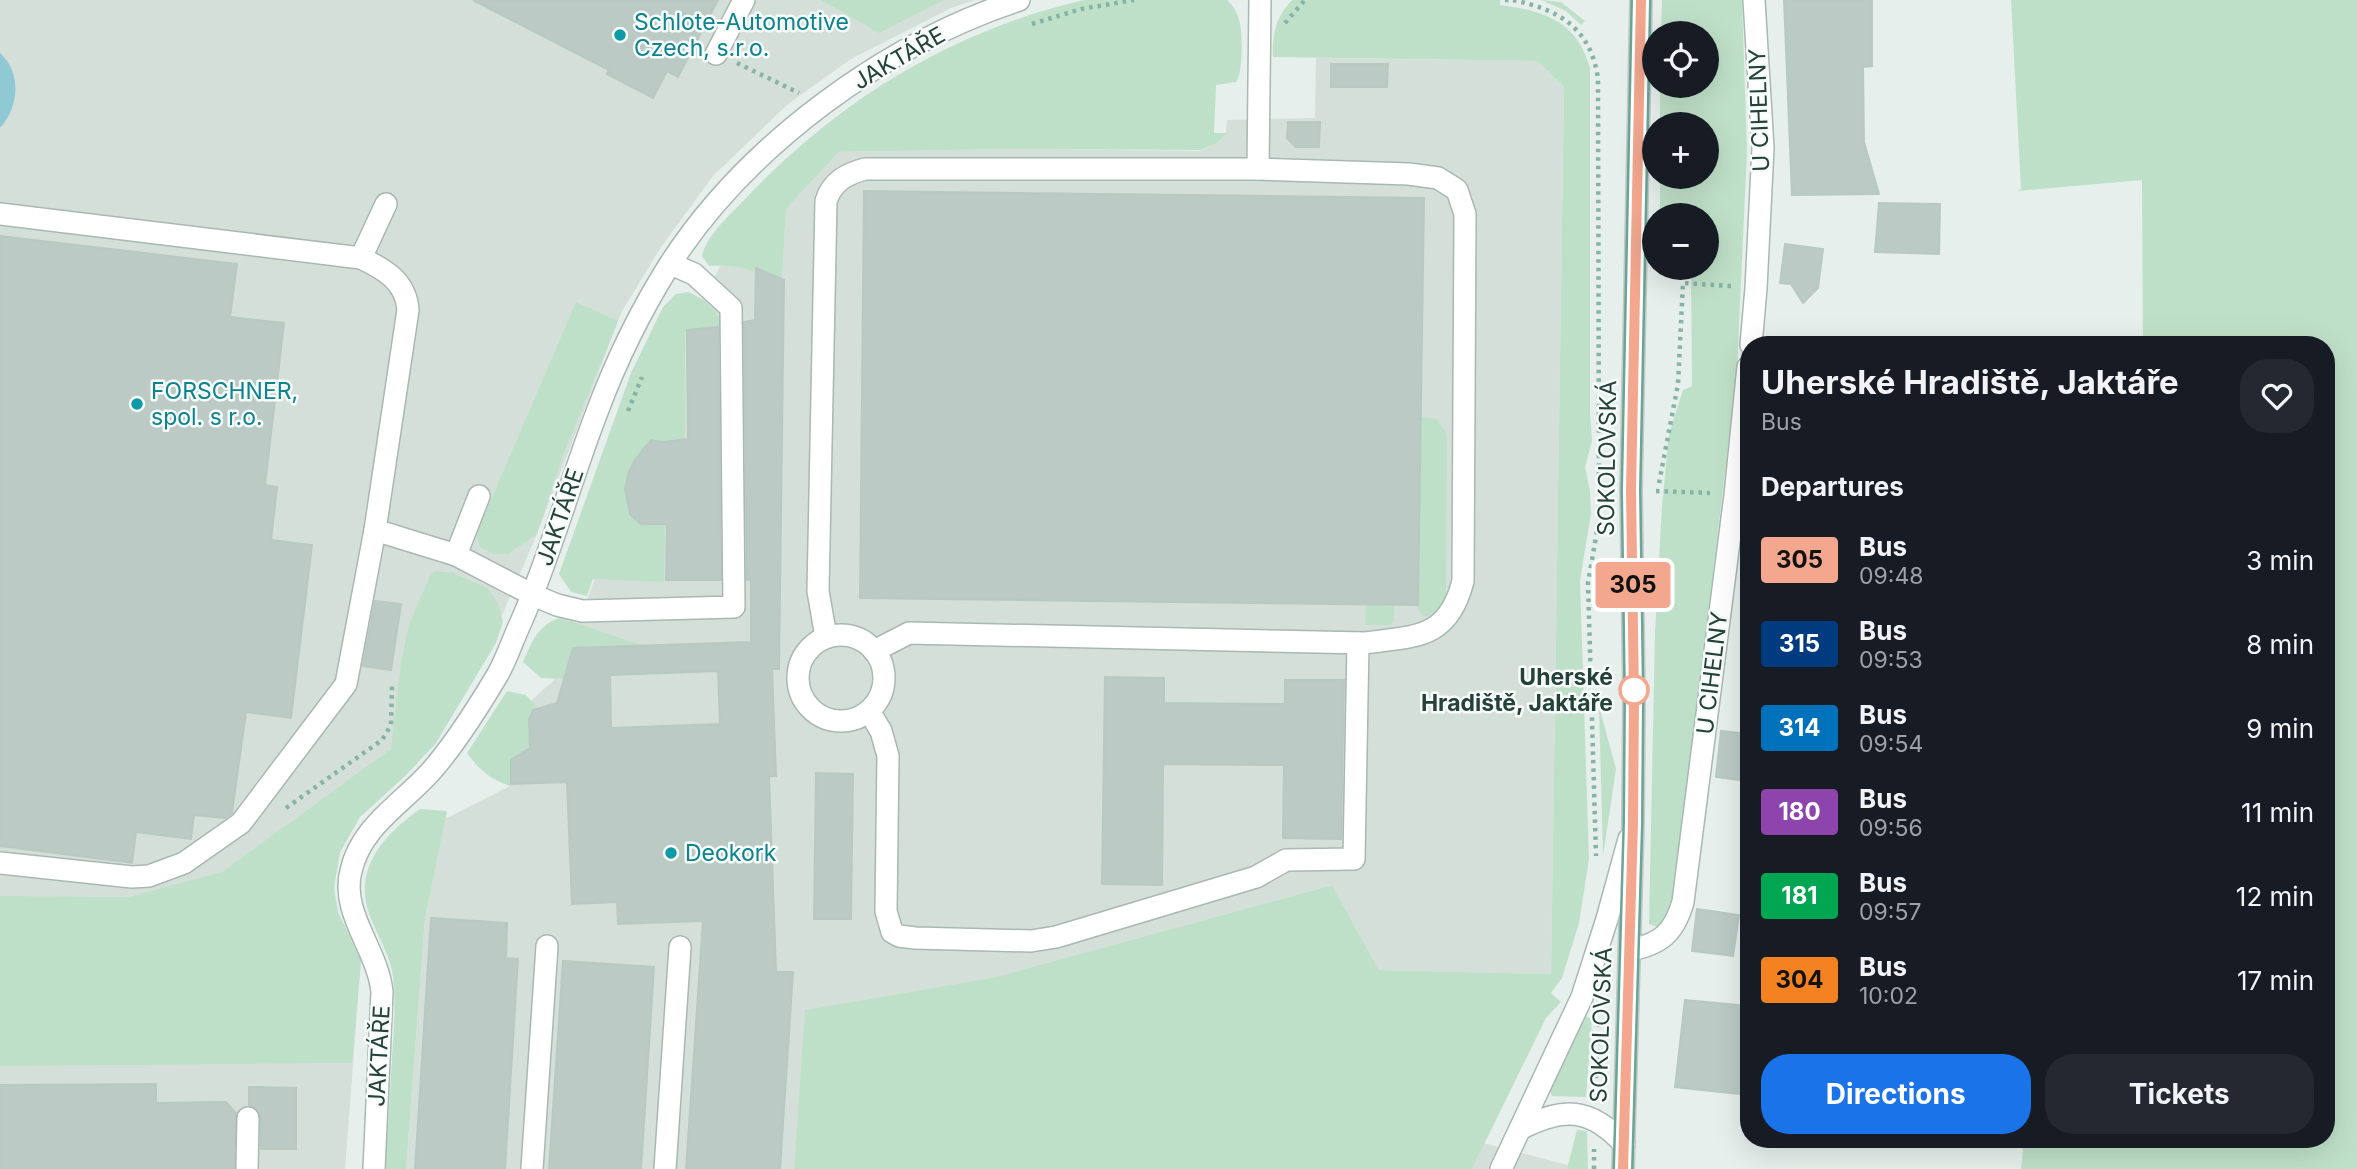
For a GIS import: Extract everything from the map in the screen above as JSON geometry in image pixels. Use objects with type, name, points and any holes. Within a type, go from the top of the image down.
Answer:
[{"type":"main road","name":"SOKOLOVSKÁ","points":[[1623,1169],[1633,823],[1631,490],[1641,0]]},
{"type":"street","points":[[716,54],[744,0]]},
{"type":"street","name":"JAKTÁŘE","points":[[374,1169],[382,992],[381,977],[352,909],[348,890],[354,857],[371,829],[433,770],[454,743],[499,671],[533,594],[597,410],[627,342],[671,264],[715,207],[761,156],[821,105],[906,48],[990,9],[1019,0]]},
{"type":"street","points":[[1258,169],[1260,0]]},
{"type":"street","name":"U CIHELNY","points":[[1752,336],[1763,148],[1754,0]]},
{"type":"street","points":[[826,637],[818,592],[824,257],[826,201],[836,183],[851,173],[865,169],[1258,169],[1409,174],[1438,178],[1457,190],[1465,214],[1462,581],[1457,601],[1442,623],[1429,632],[1413,636],[1358,643],[909,633],[874,651]]},
{"type":"street","points":[[361,258],[386,204]]},
{"type":"street","points":[[0,214],[361,258],[395,279],[407,298],[408,310],[375,530],[346,684],[241,823],[184,863],[149,876],[132,877],[0,863]]},
{"type":"street","points":[[375,530],[456,555],[557,605],[582,611],[734,607],[731,308],[694,274],[671,264]]},
{"type":"street","name":"U CIHELNY","points":[[1630,950],[1648,946],[1665,935],[1676,921],[1683,902],[1740,446]]},
{"type":"street","points":[[456,555],[479,496]]},
{"type":"street","points":[[841,635],[856,638],[874,651],[881,661],[883,687],[875,704],[857,718],[830,720],[818,715],[807,705],[800,693],[797,680],[799,666],[814,644],[826,637],[841,635]]},
{"type":"street","points":[[869,711],[881,732],[888,756],[886,911],[892,932],[899,936],[915,938],[1031,941],[1056,937],[1256,877],[1286,860],[1354,859],[1358,643]]},
{"type":"street","points":[[1502,1169],[1581,997],[1607,919],[1633,823]]},
{"type":"street","points":[[532,1169],[547,946]]},
{"type":"street","points":[[665,1169],[680,947]]},
{"type":"street","points":[[1520,1129],[1550,1115],[1567,1112],[1594,1119],[1610,1128],[1624,1144]]},
{"type":"street","points":[[247,1169],[248,1118]]},
{"type":"path","points":[[1281,29],[1305,0]]},
{"type":"path","points":[[1505,0],[1532,4],[1564,18],[1590,47],[1598,78],[1599,488],[1598,524],[1588,583],[1596,869]]},
{"type":"path","points":[[716,54],[821,105]]},
{"type":"path","points":[[1657,491],[1678,384],[1683,283],[1756,288]]},
{"type":"path","points":[[1599,488],[1735,495]]},
{"type":"path","points":[[246,816],[270,818],[382,740],[391,725],[392,685]]},
{"type":"path","points":[[1581,997],[1599,1014],[1594,1169]]},
{"type":"shaded area","points":[[0,0],[975,0],[951,8],[851,59],[788,104],[713,176],[661,247],[622,311],[537,534],[494,634],[436,743],[360,817],[340,852],[334,888],[338,912],[361,960],[345,1169],[0,1169]]},
{"type":"shaded area","points":[[1316,58],[1539,61],[1564,87],[1551,974],[1379,970],[1332,885],[997,977],[806,1010],[794,1169],[406,1169],[425,919],[445,819],[510,786],[532,700],[554,680],[579,622],[687,326],[721,265],[747,267],[782,281],[786,209],[839,152],[1011,149],[1200,151],[1217,143],[1226,134],[1227,120],[1315,118]]},
{"type":"shaded area","points":[[1484,1143],[1579,1168],[1579,1169],[1472,1169]]},
{"type":"green space","points":[[821,0],[944,0],[879,33]]},
{"type":"green space","points":[[1084,0],[1229,2],[1236,11],[1240,25],[1241,62],[1236,82],[1216,85],[1214,133],[1227,133],[1217,143],[1201,150],[839,152],[786,209],[782,281],[737,267],[709,266],[702,256],[714,232],[747,197],[820,130],[860,100],[901,73],[944,50],[1036,13]]},
{"type":"green space","points":[[1292,0],[1500,0],[1500,5],[1531,11],[1557,21],[1577,39],[1590,68],[1592,441],[1585,467],[1591,514],[1580,581],[1589,859],[1579,923],[1562,978],[1551,993],[1561,1002],[1546,1018],[1472,1169],[794,1169],[805,1010],[996,977],[1332,885],[1379,970],[1551,974],[1564,87],[1538,61],[1273,57],[1276,26]]},
{"type":"green space","points":[[1541,0],[1561,2],[1585,21],[1581,25],[1566,11]]},
{"type":"green space","points":[[1662,0],[1742,0],[1747,151],[1737,369],[1673,913],[1657,927],[1649,924],[1655,632],[1662,506],[1669,434],[1683,390],[1692,386],[1691,280],[1719,280],[1719,203],[1660,203],[1660,189],[1719,189],[1719,112],[1660,112],[1660,98],[1719,98],[1719,21],[1661,21]]},
{"type":"green space","points":[[2011,0],[2357,0],[2357,1169],[2021,1169],[2023,1148],[2335,1148],[2335,336],[2143,336],[2142,180],[2018,191],[2021,189]]},
{"type":"green space","points":[[688,292],[710,306],[718,315],[723,328],[685,333],[685,526],[665,526],[664,582],[593,579],[587,596],[571,592],[559,574],[631,373],[663,307],[676,294]]},
{"type":"green space","points":[[576,302],[618,321],[562,458],[537,534],[508,554],[494,554],[480,547],[476,535]]},
{"type":"green space","points":[[1417,416],[1436,419],[1445,430],[1447,439],[1446,597],[1437,613],[1423,617],[1415,603]]},
{"type":"green space","points":[[435,571],[453,573],[487,588],[498,603],[503,622],[496,643],[436,743],[360,817],[340,852],[334,888],[338,912],[361,960],[352,1063],[0,1066],[0,896],[129,897],[222,872],[391,749],[401,663],[409,624],[430,576]]},
{"type":"green space","points":[[1366,604],[1394,604],[1394,620],[1390,625],[1365,625]]},
{"type":"green space","points":[[559,618],[646,647],[572,650],[563,679],[541,678],[523,662],[540,630]]},
{"type":"green space","points":[[507,691],[526,695],[537,707],[529,757],[510,786],[486,773],[467,753]]},
{"type":"green space","points":[[1599,706],[1616,769],[1603,856]]},
{"type":"green space","points":[[420,809],[447,811],[425,919],[406,1169],[385,1169],[394,986],[391,964],[371,920],[365,885],[371,861],[384,841]]},
{"type":"green space","points":[[1583,1015],[1592,1019],[1586,1097],[1552,1096],[1548,1087]]},
{"type":"green space","points":[[1577,1130],[1587,1131],[1588,1169],[1567,1169]]},
{"type":"water","points":[[0,53],[12,70],[15,90],[11,110],[0,128]]},
{"type":"building","name":"Schlote-Automotive Czech, s.r.o.","points":[[473,0],[718,0],[678,77],[667,71],[653,98],[607,74],[609,70]]},
{"type":"building","points":[[1784,0],[1872,0],[1872,66],[1863,67],[1864,142],[1879,194],[1792,195]]},
{"type":"building","points":[[1331,64],[1388,64],[1387,87],[1331,87]]},
{"type":"building","points":[[1288,122],[1320,122],[1319,147],[1296,147],[1287,138]]},
{"type":"building","points":[[864,191],[1424,198],[1418,605],[860,598]]},
{"type":"building","points":[[1879,203],[1940,204],[1939,254],[1875,252]]},
{"type":"building","name":"FORSCHNER, spol. s r.o.","points":[[0,236],[237,264],[230,317],[284,323],[265,485],[277,487],[271,540],[312,545],[291,718],[246,712],[232,813],[225,818],[194,815],[191,839],[136,832],[132,863],[0,846]]},
{"type":"building","points":[[1785,244],[1823,249],[1818,288],[1803,303],[1791,284],[1780,283]]},
{"type":"building","points":[[756,268],[784,280],[779,669],[772,669],[776,776],[769,776],[776,972],[793,972],[780,1169],[686,1169],[703,921],[618,924],[617,902],[572,904],[567,782],[511,784],[511,760],[530,748],[529,719],[533,710],[557,703],[573,648],[751,642],[751,580],[747,580],[744,322],[755,320]],"holes":[[[718,671],[720,724],[611,728],[610,675]]]},
{"type":"building","points":[[718,327],[721,580],[666,580],[667,524],[641,524],[630,514],[625,489],[628,474],[651,440],[662,442],[688,439],[687,330]]},
{"type":"building","points":[[375,601],[401,604],[391,670],[363,666]]},
{"type":"building","points":[[1105,677],[1164,678],[1164,703],[1285,704],[1285,680],[1344,680],[1341,839],[1283,838],[1284,765],[1163,764],[1162,885],[1102,884]]},
{"type":"building","points":[[1721,731],[1740,733],[1740,780],[1716,777]]},
{"type":"building","points":[[816,773],[853,774],[851,919],[814,919]]},
{"type":"building","points":[[1697,909],[1739,915],[1733,956],[1692,951]]},
{"type":"building","points":[[431,918],[507,923],[506,958],[518,959],[505,1169],[415,1169]]},
{"type":"building","points":[[563,961],[654,967],[641,1169],[549,1169]]},
{"type":"building","points":[[1685,1000],[1740,1005],[1740,1094],[1675,1087]]},
{"type":"building","points":[[156,1084],[156,1103],[226,1102],[236,1113],[234,1169],[0,1169],[0,1085]]},
{"type":"building","points":[[249,1087],[296,1088],[296,1149],[261,1149],[261,1118],[255,1107],[249,1105]]},
{"type":"bus line","name":"305","points":[[1623,1169],[1633,823],[1631,490],[1641,0]]},
{"type":"place","name":"Schlote-Automotive Czech, s.r.o.","points":[[620,35]]},
{"type":"place","name":"FORSCHNER, spol. s r.o.","points":[[137,404]]},
{"type":"place","name":"Uherské Hradiště, Jaktáře","points":[[1634,690]]},
{"type":"place","name":"Deokork","points":[[671,853]]}]
